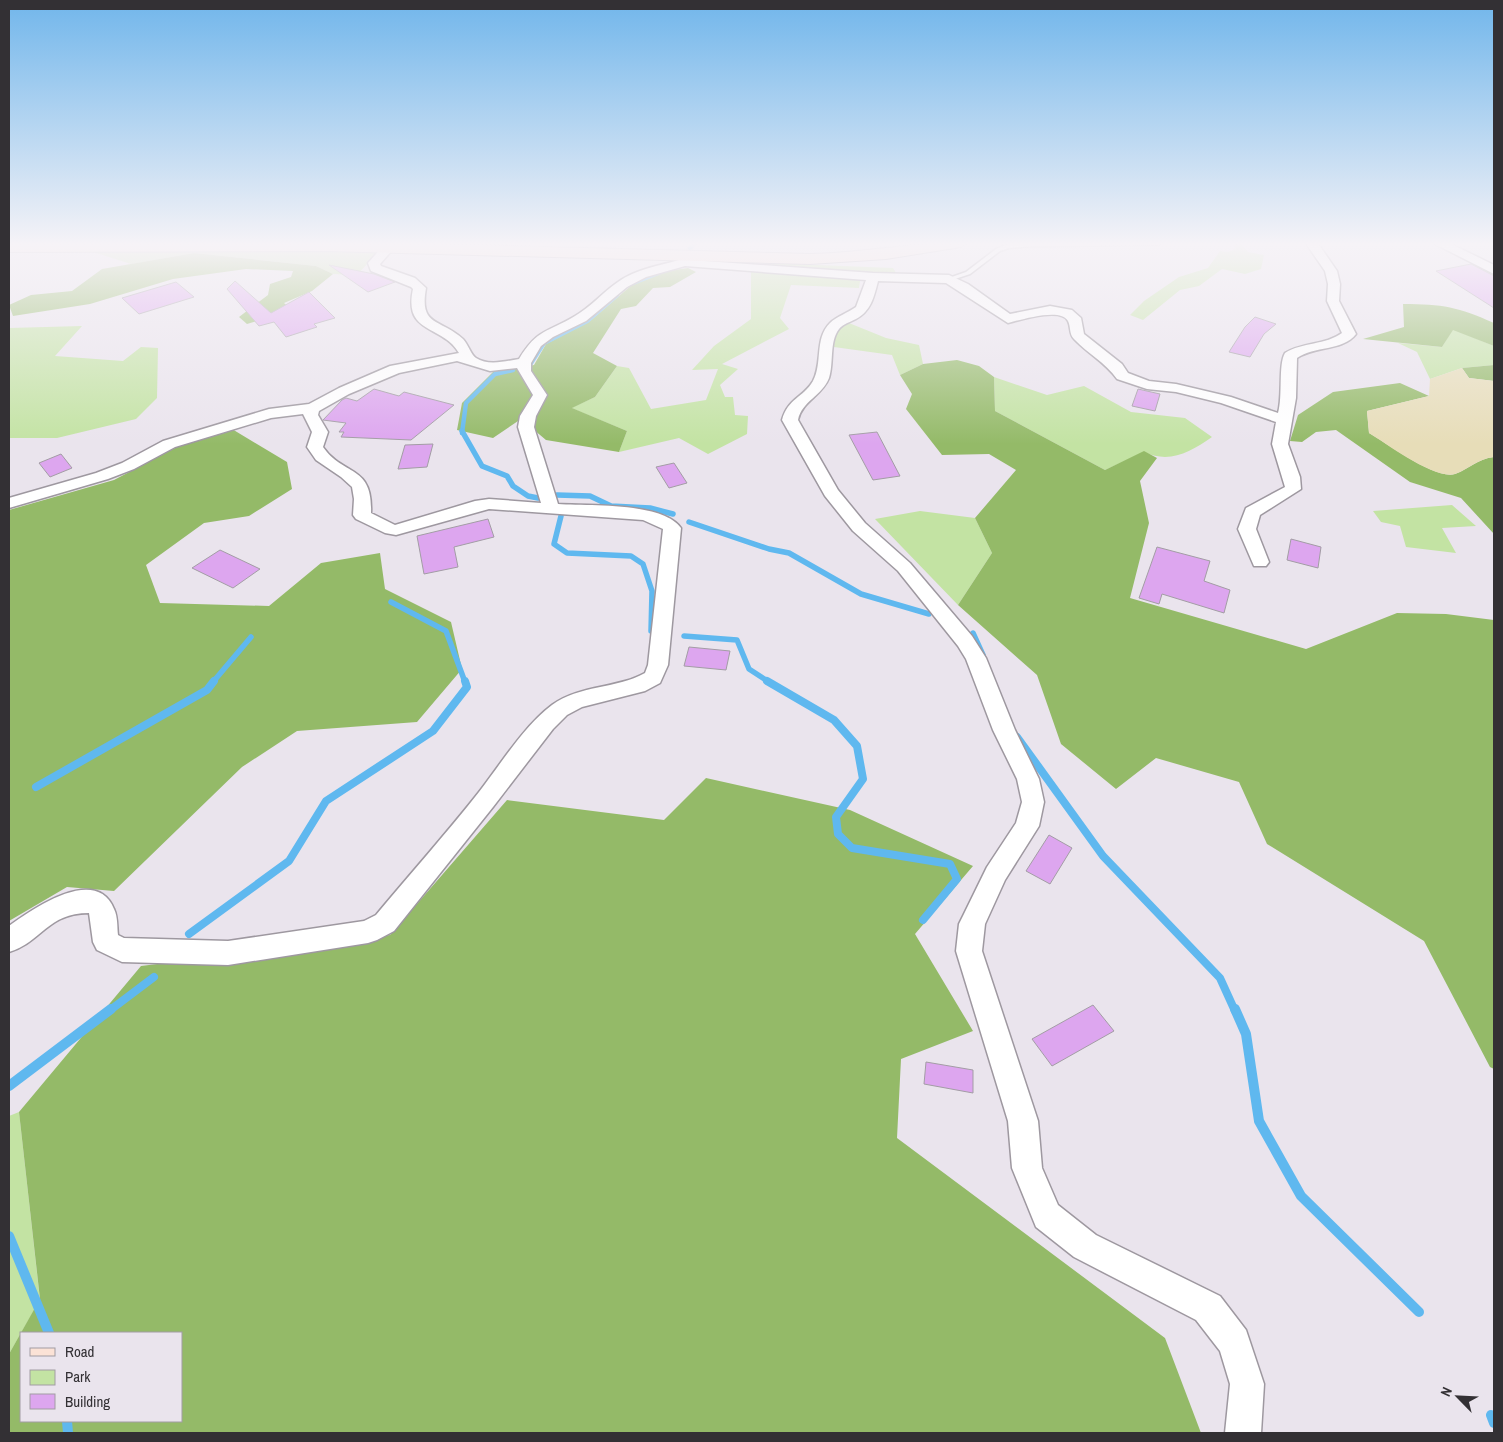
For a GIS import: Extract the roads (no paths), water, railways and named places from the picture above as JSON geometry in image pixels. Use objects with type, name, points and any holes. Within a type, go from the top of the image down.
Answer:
[{"type":"street","points":[[418,309],[424,320],[451,335],[467,351],[469,359]]},
{"type":"street","points":[[551,508],[526,427],[528,416],[540,395],[524,371],[524,363],[536,343],[548,334],[581,318],[592,309]]},
{"type":"street","points":[[861,309],[833,327],[829,335],[822,378],[817,387],[798,400],[792,409],[790,420],[812,462],[859,527],[904,567],[965,641],[976,658],[1004,730],[1028,779],[1033,802],[1027,826],[996,874],[972,924],[969,950],[1023,1120],[1026,1168],[1047,1216],[1085,1246],[1208,1308],[1234,1342],[1247,1384],[1243,1433]]},
{"type":"street","points":[[995,309],[1008,319],[1050,310],[1067,313],[1074,318],[1078,336],[1117,367],[1122,376],[1135,382],[1197,392],[1284,420]]},
{"type":"street","points":[[1260,562],[1247,529],[1252,512],[1293,489],[1294,480],[1280,444],[1290,388],[1288,373],[1290,356],[1297,350],[1339,340],[1349,334],[1348,328],[1336,309]]},
{"type":"street","points":[[9,503],[102,476],[128,466],[169,444],[268,414],[297,409],[312,410],[344,391],[395,369],[458,357],[469,359],[480,366],[490,367],[524,363]]},
{"type":"street","points":[[9,941],[48,912],[71,902],[95,902],[103,911],[106,942],[122,950],[228,953],[368,932],[384,924],[485,801],[545,723],[560,710],[576,701],[638,686],[653,678],[658,665],[672,528],[666,522],[645,515],[489,504],[475,506],[396,530],[384,528],[362,515],[364,500],[360,486],[350,474],[320,457],[315,447],[320,432],[310,415],[312,410]]},
{"type":"waterway","points":[[529,366],[544,343],[587,321],[601,309]]},
{"type":"waterway","points":[[462,431],[466,403],[495,374],[513,370]]},
{"type":"waterway","points":[[462,431],[482,466],[507,476],[513,486],[528,496],[538,498]]},
{"type":"waterway","points":[[557,495],[590,496],[611,506],[650,508],[673,514]]},
{"type":"waterway","points":[[561,516],[554,544],[567,553],[631,556],[643,564],[652,591],[651,631]]},
{"type":"waterway","points":[[689,522],[769,549],[789,553],[861,594],[929,614]]},
{"type":"waterway","points":[[391,602],[446,631],[465,682]]},
{"type":"waterway","points":[[973,633],[983,655]]},
{"type":"waterway","points":[[684,636],[737,640],[749,669],[769,682]]},
{"type":"waterway","points":[[213,682],[251,637]]},
{"type":"waterway","points":[[36,787],[207,690],[214,681]]},
{"type":"waterway","points":[[189,934],[289,861],[326,801],[433,731],[467,687],[465,681]]},
{"type":"waterway","points":[[767,681],[834,720],[857,746],[863,779],[836,817],[838,834],[852,848],[950,864],[957,879],[923,920]]},
{"type":"waterway","points":[[1017,737],[1103,856],[1220,978],[1235,1011]]},
{"type":"waterway","points":[[109,1011],[154,977]]},
{"type":"waterway","points":[[9,1086],[111,1009]]},
{"type":"waterway","points":[[1235,1009],[1246,1034],[1259,1121],[1301,1196],[1419,1312]]},
{"type":"waterway","points":[[9,1236],[49,1332]]},
{"type":"waterway","points":[[1491,1415],[1494,1423]]},
{"type":"waterway","points":[[67,1422],[68,1433]]}]
